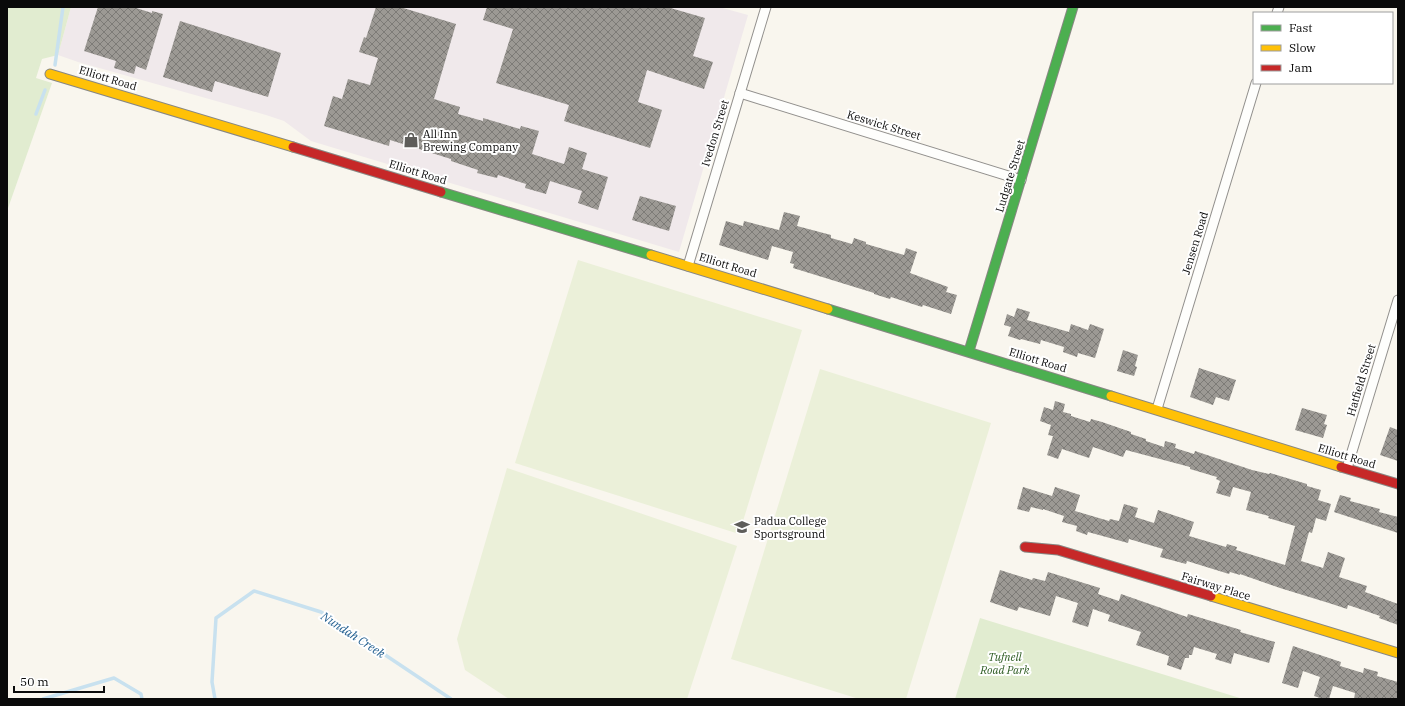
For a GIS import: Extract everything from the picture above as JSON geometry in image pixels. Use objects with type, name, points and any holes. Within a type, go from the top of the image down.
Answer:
[{"type":"street","name":"Ivedon Street","points":[[688,266],[766,7]]},
{"type":"street","name":"Ludgate Street","points":[[969,351],[1073,7]]},
{"type":"street","name":"Elliott Road","points":[[50,74],[969,351],[1398,484]]},
{"type":"street","name":"Jensen Road","points":[[1157,409],[1256,84]]},
{"type":"street","name":"Keswick Street","points":[[740,93],[1021,180]]},
{"type":"street","name":"Hatfield Street","points":[[1347,468],[1398,300]]},
{"type":"street","name":"Fairway Place","points":[[1025,547],[1058,550],[1398,653]]},
{"type":"shaded area","points":[[71,7],[719,7],[748,15],[679,252],[311,141],[284,121],[266,115],[58,55]]},
{"type":"green space","points":[[7,7],[71,7],[58,55],[42,59],[36,78],[52,83],[7,211]]},
{"type":"green space","points":[[578,260],[802,330],[739,534],[515,463]]},
{"type":"green space","points":[[820,369],[991,423],[906,699],[859,699],[731,659]]},
{"type":"green space","points":[[507,468],[737,546],[687,699],[509,699],[465,670],[457,639]]},
{"type":"green space","name":"Tufnell Road Park","points":[[980,618],[1243,699],[955,699]]},
{"type":"building","points":[[98,7],[133,7],[152,13],[152,11],[163,14],[146,70],[136,66],[134,74],[114,68],[116,61],[84,51]]},
{"type":"building","points":[[376,7],[400,7],[456,24],[434,99],[460,107],[458,114],[483,121],[483,118],[520,129],[521,126],[539,131],[532,154],[564,164],[569,147],[587,153],[582,169],[608,177],[598,210],[578,203],[582,191],[550,181],[546,194],[525,188],[526,184],[498,175],[497,178],[477,173],[478,170],[451,161],[451,159],[390,140],[389,146],[324,126],[333,96],[342,99],[348,79],[370,85],[378,58],[359,52],[364,37],[366,38]]},
{"type":"building","points":[[487,7],[667,7],[705,18],[693,56],[713,62],[704,89],[647,70],[638,102],[662,110],[650,148],[564,121],[569,105],[496,83],[513,29],[483,20]]},
{"type":"building","points":[[180,21],[281,53],[268,97],[215,81],[212,92],[163,77]]},
{"type":"building","points":[[640,196],[676,206],[669,231],[632,220]]},
{"type":"building","points":[[784,212],[800,216],[797,226],[831,235],[831,238],[852,244],[854,238],[866,242],[866,244],[904,255],[906,248],[917,252],[910,273],[948,287],[946,292],[957,295],[951,314],[891,297],[890,299],[793,268],[794,264],[790,263],[793,252],[772,246],[768,260],[719,245],[726,221],[743,226],[744,221],[779,230]]},
{"type":"building","points":[[1017,308],[1030,312],[1027,320],[1069,332],[1071,324],[1088,330],[1090,324],[1104,329],[1095,358],[1078,353],[1077,357],[1063,352],[1064,347],[1041,340],[1040,344],[1008,336],[1011,327],[1004,325],[1007,314],[1014,317]]},
{"type":"building","points":[[1123,350],[1138,355],[1135,366],[1137,367],[1134,376],[1117,371]]},
{"type":"building","points":[[1199,368],[1236,380],[1229,401],[1216,397],[1213,405],[1190,397]]},
{"type":"building","points":[[1055,401],[1065,404],[1063,412],[1071,414],[1071,416],[1090,422],[1091,419],[1102,422],[1131,432],[1131,434],[1146,439],[1146,441],[1164,447],[1165,441],[1176,444],[1175,448],[1194,454],[1195,451],[1252,470],[1270,473],[1307,484],[1307,486],[1321,490],[1318,500],[1331,504],[1326,521],[1316,518],[1312,533],[1309,532],[1301,561],[1323,568],[1328,552],[1345,558],[1339,577],[1367,586],[1365,592],[1398,604],[1398,625],[1379,618],[1380,616],[1348,605],[1347,609],[1240,574],[1230,572],[1229,574],[1187,561],[1186,564],[1160,557],[1163,549],[1129,539],[1128,543],[1088,532],[1087,535],[1076,531],[1077,526],[1062,522],[1064,516],[1043,509],[1031,507],[1029,512],[1017,509],[1023,487],[1052,496],[1055,487],[1080,495],[1075,511],[1109,521],[1110,519],[1119,521],[1124,504],[1138,508],[1135,517],[1154,523],[1158,510],[1194,522],[1189,536],[1226,547],[1227,544],[1237,547],[1236,550],[1285,565],[1295,526],[1268,518],[1269,516],[1246,510],[1251,492],[1233,487],[1230,497],[1216,493],[1220,481],[1216,479],[1217,477],[1190,469],[1190,467],[1126,450],[1123,457],[1093,447],[1089,458],[1062,449],[1058,459],[1047,455],[1053,436],[1048,435],[1051,425],[1040,421],[1044,407],[1053,410]]},
{"type":"building","points":[[1302,408],[1327,415],[1324,424],[1327,425],[1323,438],[1295,430]]},
{"type":"building","points":[[1390,427],[1398,430],[1398,461],[1380,455]]},
{"type":"building","points":[[1340,495],[1351,498],[1350,501],[1380,509],[1379,512],[1398,517],[1398,533],[1334,512]]},
{"type":"building","points":[[1000,570],[1032,580],[1033,578],[1045,581],[1048,572],[1100,588],[1098,594],[1119,601],[1121,594],[1187,617],[1188,614],[1241,630],[1240,632],[1275,642],[1269,663],[1234,653],[1231,664],[1215,659],[1217,654],[1194,647],[1192,655],[1189,655],[1189,658],[1185,658],[1181,670],[1167,665],[1169,656],[1136,645],[1141,632],[1108,621],[1110,615],[1093,609],[1088,627],[1072,622],[1078,603],[1056,596],[1050,616],[1019,607],[1017,611],[990,602]]},
{"type":"building","points":[[1293,646],[1341,662],[1340,666],[1363,673],[1364,668],[1378,672],[1377,676],[1398,682],[1398,699],[1354,699],[1355,693],[1333,686],[1329,699],[1323,699],[1314,696],[1320,677],[1303,671],[1298,688],[1282,683]]},
{"type":"waterway","points":[[55,65],[63,7]]},
{"type":"waterway","points":[[36,114],[45,90]]},
{"type":"waterway","name":"Nundah Creek","points":[[215,699],[212,682],[216,618],[254,591],[321,612],[451,699]]},
{"type":"waterway","name":"Nundah Creek","points":[[43,699],[114,678],[141,694],[142,699]]},
{"type":"traffic: fast","points":[[969,351],[1073,7]]},
{"type":"traffic: fast","points":[[441,192],[651,255]]},
{"type":"traffic: fast","points":[[828,309],[1111,396]]},
{"type":"traffic: slow","points":[[50,74],[293,147]]},
{"type":"traffic: slow","points":[[651,255],[828,309]]},
{"type":"traffic: slow","points":[[1111,396],[1341,467]]},
{"type":"traffic: slow","points":[[1211,596],[1398,653]]},
{"type":"traffic: jam","points":[[293,147],[441,192]]},
{"type":"traffic: jam","points":[[1341,467],[1398,484]]},
{"type":"traffic: jam","points":[[1025,547],[1058,550],[1211,596]]},
{"type":"place","name":"All Inn Brewing Company","points":[[411,140]]},
{"type":"place","name":"Padua College Sportsground","points":[[742,527]]}]
